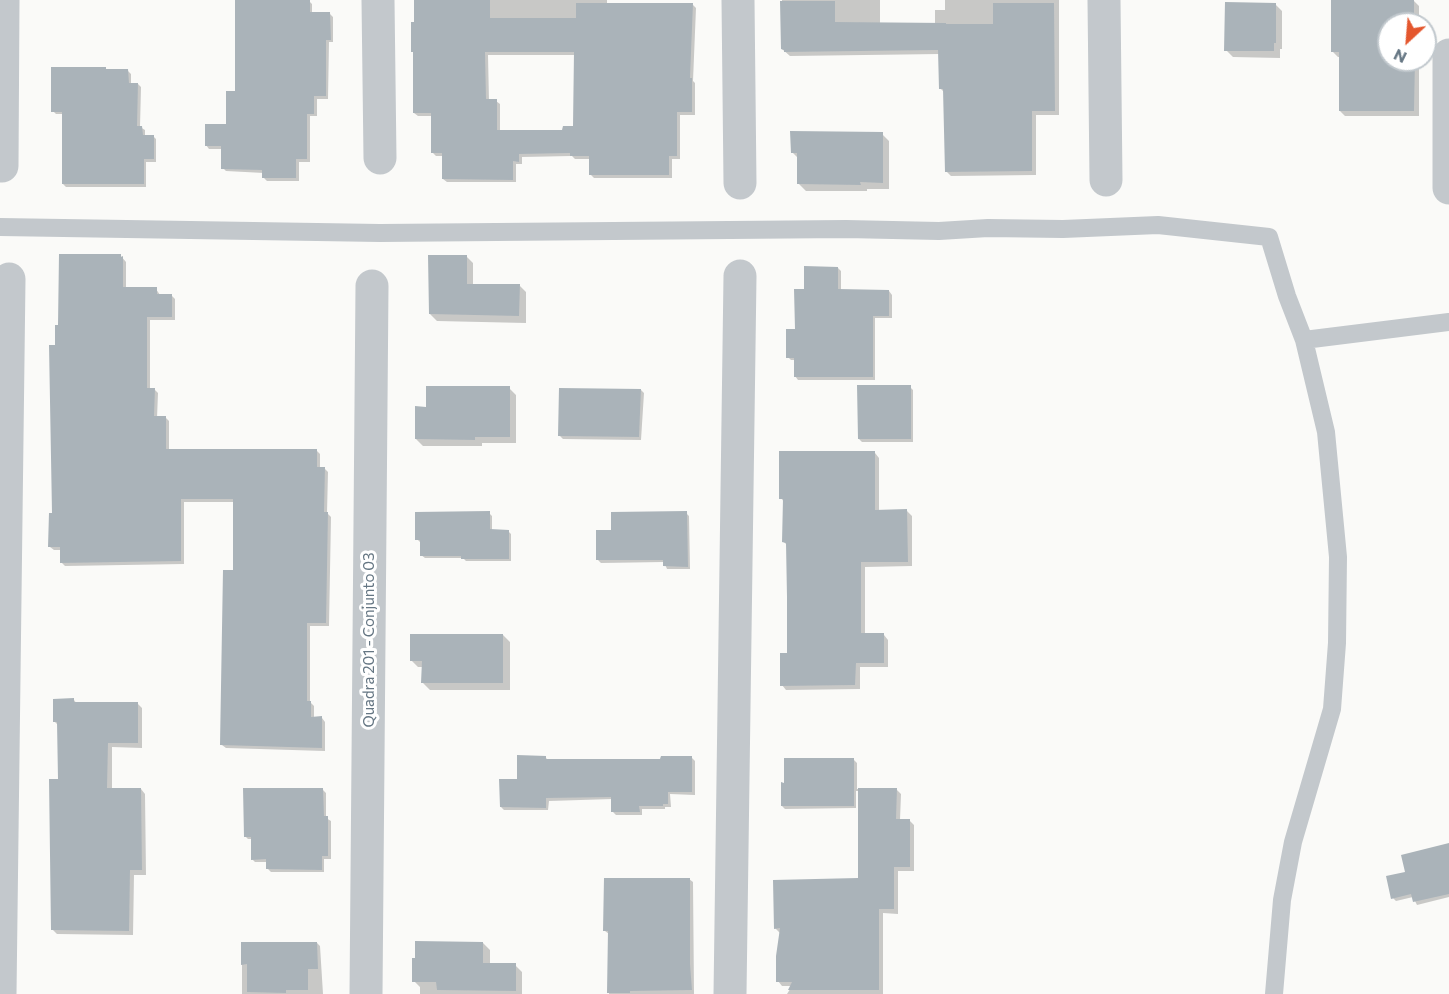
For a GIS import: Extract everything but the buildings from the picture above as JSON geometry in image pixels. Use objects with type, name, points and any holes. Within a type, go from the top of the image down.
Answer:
[{"type":"street","points":[[2,166],[3,0]]},
{"type":"street","points":[[378,0],[380,158]]},
{"type":"street","points":[[738,0],[740,183]]},
{"type":"street","points":[[1104,0],[1106,180]]},
{"type":"street","points":[[1449,55],[1449,188]]},
{"type":"street","points":[[730,994],[740,276]]},
{"type":"street","points":[[0,994],[9,279]]},
{"type":"street","name":"Quadra 201 - Conjunto 03","points":[[366,994],[372,286]]},
{"type":"lane","points":[[0,227],[380,233],[846,229],[939,231],[1158,225],[1269,237],[1287,296],[1304,340],[1326,432],[1338,557],[1337,643],[1332,709],[1293,842],[1282,900],[1274,994]]},
{"type":"lane","points":[[1304,340],[1449,322]]}]
